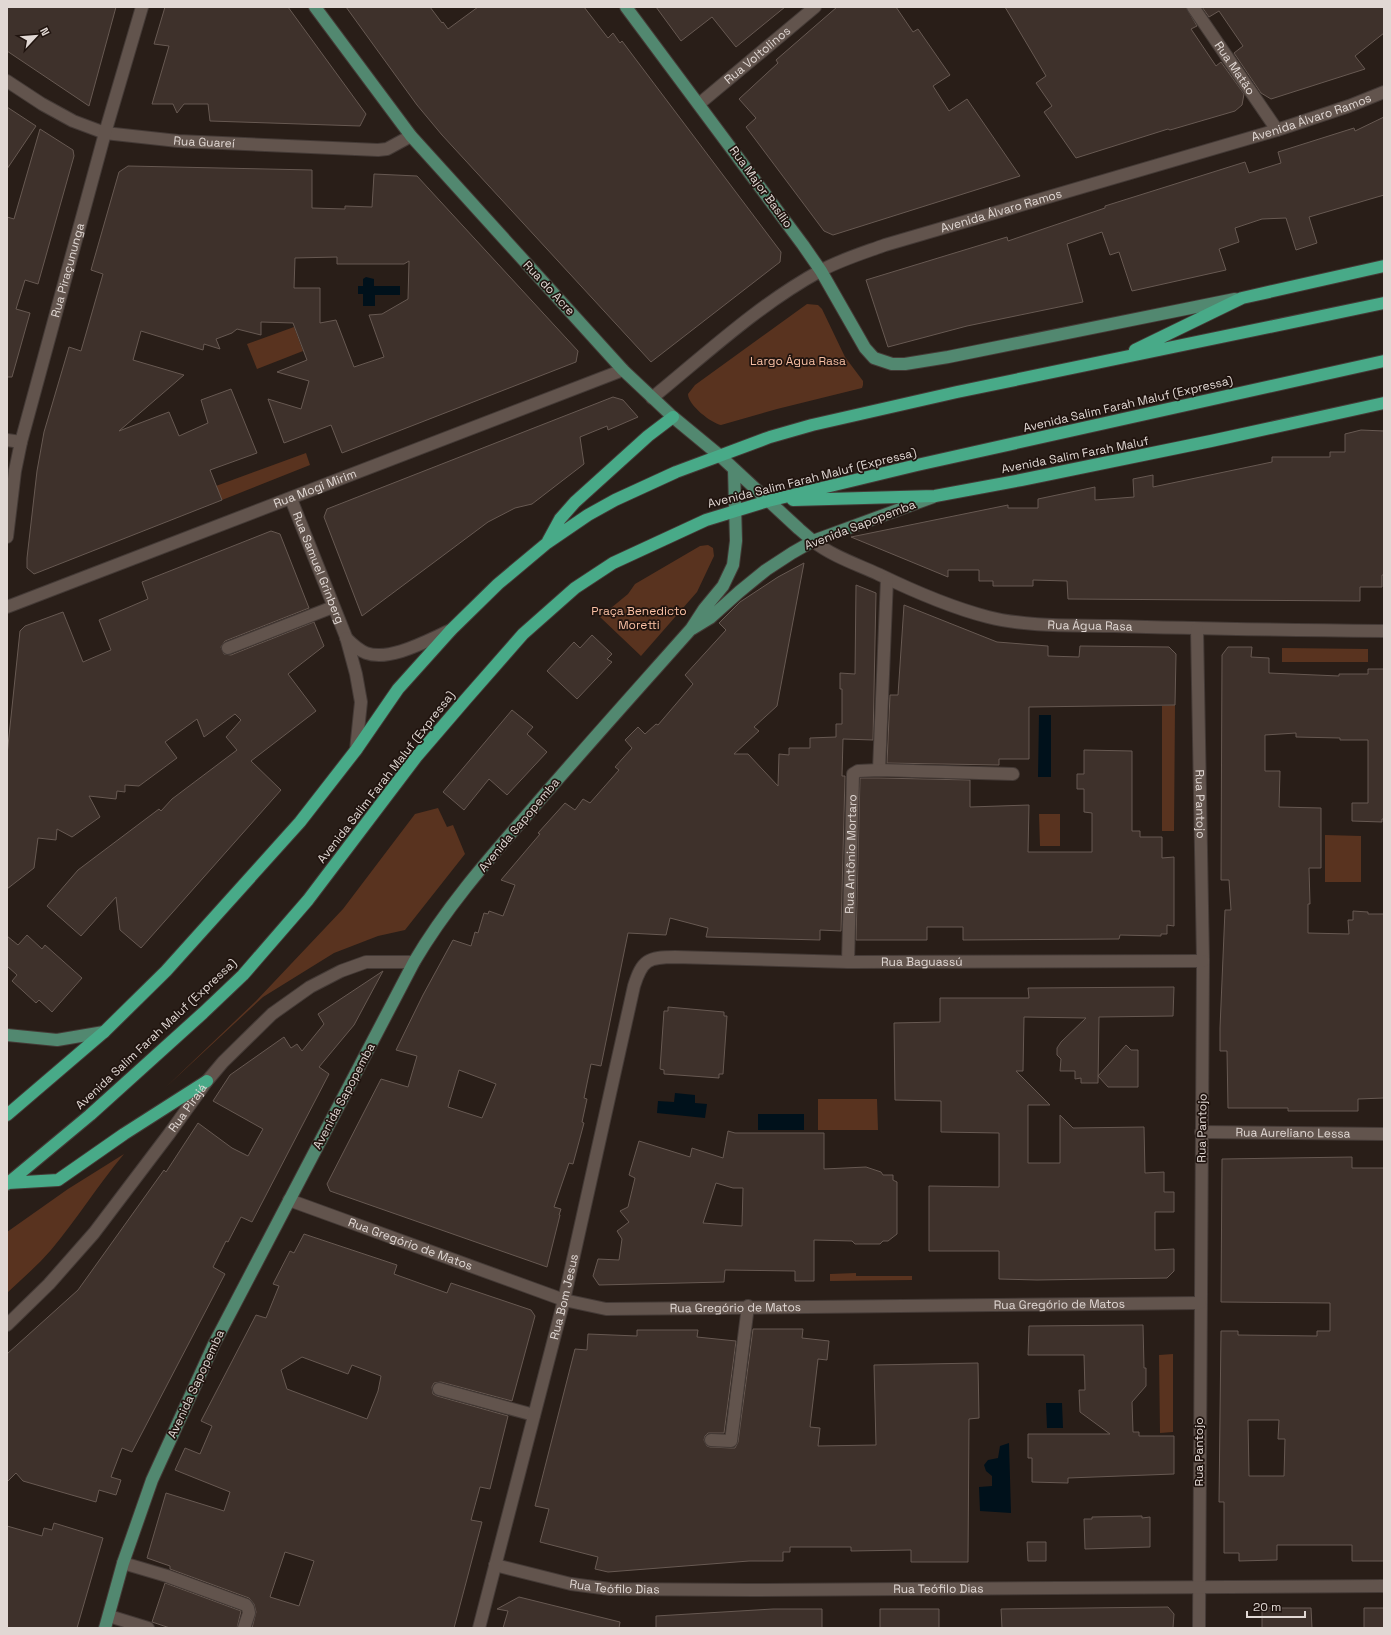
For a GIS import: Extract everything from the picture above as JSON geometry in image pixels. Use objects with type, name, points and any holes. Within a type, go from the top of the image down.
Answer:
[{"type":"highway","points":[[1118,359],[1242,298],[1384,266]]},
{"type":"highway","points":[[7,1115],[104,1032],[166,971],[300,822],[356,750],[398,689],[451,630],[498,584],[547,543],[588,515],[615,500],[668,475],[770,437],[812,425],[1384,303]]},
{"type":"highway","name":"Avenida Salim Farah Maluf (Expressa)","points":[[8,1183],[90,1115],[203,1014],[243,975],[281,933],[308,900],[418,756],[524,634],[575,588],[613,563],[706,520],[734,510],[768,501],[925,463],[1384,361]]},
{"type":"highway","name":"Avenida Salim Farah Maluf","points":[[768,501],[935,496],[1028,479],[1384,403]]},
{"type":"highway","points":[[547,543],[560,519],[575,502],[648,436],[673,417]]},
{"type":"highway","points":[[8,1183],[58,1180],[124,1134],[207,1081]]},
{"type":"main road","name":"Rua do Acre","points":[[315,7],[411,136],[623,370],[673,417],[719,455],[813,541]]},
{"type":"main road","name":"Rua Major Basílio","points":[[626,7],[779,211],[821,271],[865,348],[874,358],[882,362],[905,364],[948,357],[1242,298]]},
{"type":"main road","name":"Avenida Sapopemba","points":[[105,1628],[123,1563],[162,1456],[214,1344],[414,962],[428,939],[485,863],[691,630],[704,609],[724,586],[734,565],[736,541],[734,469]]},
{"type":"main road","name":"Avenida Sapopemba","points":[[691,630],[710,618],[766,570],[813,541],[935,496]]},
{"type":"main road","points":[[7,1035],[57,1040],[104,1032]]},
{"type":"street","name":"Rua Piraçununga","points":[[7,537],[15,471],[21,442],[105,133],[142,7]]},
{"type":"street","name":"Rua Voltolinos","points":[[699,104],[815,7]]},
{"type":"street","name":"Rua Matão","points":[[1192,7],[1277,130]]},
{"type":"street","name":"Rua Guareí","points":[[7,80],[42,104],[73,121],[105,133],[178,141],[378,150],[387,150],[411,136]]},
{"type":"street","name":"Avenida Álvaro Ramos","points":[[652,398],[760,310],[821,271],[860,254],[885,245],[1277,130],[1349,106],[1384,92]]},
{"type":"street","name":"Rua Mogi Mirim","points":[[7,607],[623,370]]},
{"type":"street","points":[[7,440],[21,442]]},
{"type":"street","name":"Rua Samuel Grinberg","points":[[291,499],[346,637],[356,674],[361,702],[356,750]]},
{"type":"street","name":"Rua Água Rasa","points":[[813,541],[833,553],[887,579],[962,609],[1001,619],[1034,623],[1197,629],[1384,631]]},
{"type":"street","points":[[879,770],[887,579]]},
{"type":"street","points":[[228,648],[333,607]]},
{"type":"street","name":"Rua Pantojo","points":[[1197,629],[1203,961],[1199,1628]]},
{"type":"street","name":"Rua Samuel Grinberg","points":[[346,637],[358,650],[366,654],[388,655],[404,650],[451,630]]},
{"type":"street","name":"Rua Antônio Mortaro","points":[[848,962],[853,774],[858,770],[879,770],[1013,774]]},
{"type":"street","name":"Rua Baguassú","points":[[643,964],[655,958],[675,957],[848,962],[1203,961]]},
{"type":"street","name":"Rua Pirajá","points":[[7,1324],[49,1284],[94,1234],[170,1134],[207,1081],[223,1062],[272,1014],[310,987],[340,971],[366,962],[414,962]]},
{"type":"street","name":"Rua Bom Jesus","points":[[479,1628],[564,1300],[634,986],[639,970],[643,964]]},
{"type":"street","name":"Rua Aureliano Lessa","points":[[1202,1132],[1384,1134]]},
{"type":"street","name":"Rua Gregório de Matos","points":[[289,1200],[564,1300],[606,1309],[748,1306],[1200,1303]]},
{"type":"street","points":[[711,1440],[731,1441],[748,1306]]},
{"type":"street","points":[[439,1389],[534,1415]]},
{"type":"street","points":[[123,1563],[167,1576],[246,1606],[249,1613],[244,1628]]},
{"type":"street","name":"Rua Teófilo Dias","points":[[495,1565],[571,1584],[610,1589],[758,1590],[1384,1586]]},
{"type":"street","points":[[109,1616],[148,1628]]},
{"type":"green space","name":"Largo Água Rasa","points":[[807,304],[818,305],[822,309],[845,357],[863,381],[862,388],[777,409],[721,425],[706,417],[696,408],[688,394],[695,385]]},
{"type":"green space","points":[[294,327],[303,351],[257,369],[247,344]]},
{"type":"green space","points":[[306,453],[310,465],[222,500],[216,486]]},
{"type":"green space","name":"Praça Benedicto Moretti","points":[[708,545],[713,548],[714,556],[697,592],[641,656],[600,617],[628,594],[635,584],[700,546]]},
{"type":"green space","points":[[1282,648],[1368,649],[1368,662],[1282,662]]},
{"type":"green space","points":[[1175,705],[1174,831],[1162,831],[1162,706]]},
{"type":"green space","points":[[438,808],[447,827],[453,825],[465,854],[405,930],[378,936],[334,953],[263,997],[165,1088],[256,1001],[343,909],[415,814]]},
{"type":"green space","points":[[1039,814],[1060,814],[1060,846],[1040,846]]},
{"type":"green space","points":[[1325,835],[1361,836],[1361,882],[1325,882]]},
{"type":"green space","points":[[818,1099],[877,1099],[878,1130],[818,1130]]},
{"type":"green space","points":[[124,1154],[51,1250],[7,1293],[7,1232],[68,1189]]},
{"type":"green space","points":[[856,1273],[856,1276],[912,1276],[912,1280],[830,1281],[830,1274]]},
{"type":"green space","points":[[1173,1354],[1173,1432],[1160,1433],[1159,1355]]},
{"type":"water","points":[[366,277],[374,279],[374,286],[400,286],[400,295],[375,295],[375,306],[363,306],[363,294],[358,294],[358,286],[363,286],[363,279]]},
{"type":"water","points":[[1039,715],[1051,715],[1051,777],[1038,777]]},
{"type":"water","points":[[675,1093],[695,1095],[695,1103],[707,1104],[705,1118],[657,1113],[658,1101],[674,1102]]},
{"type":"water","points":[[758,1114],[804,1114],[804,1130],[758,1130]]},
{"type":"water","points":[[1046,1403],[1062,1403],[1063,1428],[1047,1428]]},
{"type":"water","points":[[1009,1443],[1011,1513],[980,1511],[979,1487],[992,1486],[992,1476],[986,1471],[984,1465],[988,1460],[998,1458],[1000,1446]]},
{"type":"building","points":[[7,7],[116,7],[89,106],[7,51]]},
{"type":"building","points":[[165,7],[288,7],[366,114],[360,126],[210,121],[208,104],[184,104],[177,113],[173,104],[152,104],[169,46],[154,44]]},
{"type":"building","points":[[346,7],[430,7],[448,29],[478,7],[584,7],[608,38],[613,33],[620,43],[622,41],[781,252],[780,262],[651,362],[442,135],[417,105]]},
{"type":"building","points":[[656,7],[785,7],[736,47],[712,17],[681,41]]},
{"type":"building","points":[[837,7],[896,7],[913,32],[918,29],[950,75],[933,86],[949,111],[967,99],[1020,176],[833,235],[824,231],[746,127],[756,118],[739,99],[778,63],[776,60]]},
{"type":"building","points":[[1005,7],[1186,7],[1197,26],[1191,29],[1216,66],[1221,62],[1244,94],[1242,105],[1235,111],[1170,130],[1168,129],[1076,158],[1044,112],[1052,106],[1036,83],[1046,76]]},
{"type":"building","points":[[1202,7],[1384,7],[1384,33],[1355,56],[1365,69],[1271,99],[1261,93],[1234,53],[1243,46],[1219,11],[1209,17]]},
{"type":"building","points":[[7,107],[36,126],[7,169]]},
{"type":"building","points":[[1384,117],[1384,195],[1309,217],[1317,243],[1296,250],[1286,218],[1262,219],[1235,228],[1239,242],[1219,249],[1226,270],[1132,291],[1119,252],[1110,255],[1102,232],[1067,244],[1083,302],[967,326],[888,347],[866,280],[1007,237],[1008,241],[1105,208],[1105,206],[1245,162],[1249,173],[1281,163],[1278,152],[1354,128],[1355,131]]},
{"type":"building","points":[[40,129],[73,150],[74,156],[38,284],[25,280],[16,309],[30,313],[12,377],[7,377],[7,217],[14,219]]},
{"type":"building","points":[[128,166],[312,170],[312,208],[345,209],[345,206],[372,207],[374,174],[417,176],[578,351],[576,362],[342,453],[331,425],[284,443],[268,399],[301,409],[309,381],[277,372],[307,360],[293,323],[261,322],[261,335],[237,329],[232,333],[216,339],[220,349],[204,344],[203,350],[141,331],[133,360],[184,375],[119,431],[169,412],[179,436],[208,423],[201,400],[231,389],[257,453],[210,470],[222,500],[34,574],[27,568],[27,558],[37,471],[44,432],[69,347],[81,351],[103,274],[91,270],[119,172]],"holes":[[[337,257],[337,264],[404,264],[409,261],[408,299],[382,314],[369,315],[384,357],[354,367],[336,320],[320,323],[320,288],[294,288],[295,258]]]},
{"type":"building","points":[[613,397],[623,400],[638,417],[608,430],[607,426],[580,437],[584,464],[532,504],[515,508],[488,522],[362,616],[324,517],[327,509]]},
{"type":"building","points":[[1361,430],[1384,431],[1384,575],[1382,575],[1382,587],[1360,587],[1360,601],[1068,599],[1067,581],[1033,580],[1033,586],[993,586],[993,581],[979,581],[979,570],[948,570],[948,577],[851,537],[1008,505],[1008,508],[1038,508],[1038,499],[1095,487],[1095,500],[1134,497],[1133,479],[1153,475],[1153,487],[1272,462],[1272,457],[1330,457],[1330,452],[1345,452],[1345,434]]},
{"type":"building","points":[[271,531],[280,534],[309,608],[225,641],[221,647],[224,654],[231,655],[314,622],[324,646],[288,674],[316,711],[251,761],[281,790],[141,948],[120,930],[116,897],[81,936],[47,906],[78,870],[159,809],[161,811],[172,799],[237,750],[226,737],[241,720],[235,714],[204,737],[197,719],[165,742],[177,758],[139,786],[125,785],[125,792],[117,791],[116,799],[89,796],[100,817],[72,837],[57,829],[56,840],[38,838],[34,868],[7,889],[7,755],[20,631],[25,626],[63,612],[83,662],[111,650],[99,620],[148,599],[142,582]]},
{"type":"building","points":[[804,563],[777,706],[754,727],[759,731],[734,754],[748,754],[778,786],[779,754],[789,755],[789,748],[810,748],[810,738],[836,737],[836,724],[842,724],[842,689],[840,689],[840,673],[855,674],[856,585],[876,593],[873,740],[843,739],[842,776],[845,776],[841,931],[820,930],[820,940],[706,937],[708,928],[670,918],[666,935],[628,933],[601,1066],[591,1064],[584,1098],[587,1099],[582,1122],[584,1123],[573,1164],[569,1163],[554,1207],[561,1209],[547,1267],[330,1191],[327,1184],[381,1079],[408,1087],[417,1056],[396,1050],[423,995],[453,940],[471,946],[475,932],[478,933],[484,913],[488,914],[489,911],[503,916],[515,885],[501,880],[540,834],[538,833],[565,803],[575,810],[583,799],[590,803],[619,770],[615,767],[632,748],[625,740],[638,727],[645,734],[656,724],[658,725],[693,684],[685,675],[726,630],[719,623],[740,602],[778,577]],"holes":[[[459,1070],[496,1084],[482,1118],[448,1107]]]},
{"type":"building","points":[[904,605],[997,642],[1048,646],[1048,656],[1079,657],[1080,646],[1169,647],[1176,654],[1175,705],[1029,707],[1029,759],[999,759],[999,765],[887,763],[890,695],[898,695]]},
{"type":"building","points":[[592,635],[612,654],[607,659],[612,662],[577,699],[547,671],[574,642],[580,648]]},
{"type":"building","points":[[1228,647],[1252,647],[1251,657],[1269,658],[1269,673],[1339,676],[1339,674],[1368,674],[1368,669],[1384,669],[1384,819],[1382,819],[1382,822],[1352,821],[1352,803],[1368,803],[1368,740],[1296,737],[1296,733],[1265,735],[1265,771],[1280,771],[1279,807],[1321,808],[1321,868],[1309,868],[1310,904],[1308,904],[1308,933],[1349,934],[1348,920],[1353,920],[1353,911],[1368,912],[1368,914],[1384,914],[1384,1098],[1358,1099],[1358,1111],[1288,1111],[1288,1108],[1228,1108],[1227,1051],[1220,1051],[1220,1028],[1225,910],[1231,910],[1229,880],[1221,880],[1222,655]]},
{"type":"building","points":[[512,710],[533,727],[527,734],[547,752],[507,795],[489,779],[464,810],[443,792]]},
{"type":"building","points":[[1084,750],[1132,751],[1132,831],[1140,831],[1140,837],[1162,837],[1162,858],[1174,857],[1174,926],[1167,925],[1167,934],[1161,934],[1161,936],[1120,935],[1119,939],[963,940],[963,927],[927,927],[927,940],[856,940],[860,778],[970,780],[970,807],[1029,805],[1028,852],[1092,852],[1092,813],[1084,812],[1084,789],[1077,789],[1077,774],[1084,774]]},
{"type":"building","points":[[27,935],[42,949],[45,945],[82,978],[52,1012],[39,1000],[36,1003],[12,981],[17,975],[7,966],[7,936],[18,945]]},
{"type":"building","points":[[383,971],[354,1025],[319,1067],[329,1074],[252,1222],[241,1217],[228,1242],[226,1241],[213,1267],[225,1274],[132,1452],[122,1448],[111,1477],[121,1480],[116,1495],[99,1490],[96,1502],[23,1481],[16,1473],[7,1482],[7,1354],[78,1290],[164,1170],[166,1172],[198,1123],[232,1148],[248,1156],[263,1129],[213,1101],[230,1075],[284,1037],[291,1048],[297,1044],[302,1051],[324,1024],[318,1014]]},
{"type":"building","points":[[1174,987],[1173,1016],[1099,1017],[1098,1083],[1081,1083],[1081,1078],[1075,1079],[1075,1071],[1060,1071],[1061,1059],[1057,1055],[1057,1048],[1061,1042],[1086,1018],[1024,1017],[1023,1071],[1016,1071],[1050,1105],[1028,1105],[1028,1163],[1060,1163],[1060,1115],[1073,1128],[1144,1127],[1145,1173],[1164,1172],[1164,1192],[1174,1192],[1174,1212],[1155,1212],[1155,1250],[1174,1249],[1174,1271],[1167,1278],[1037,1280],[999,1279],[999,1251],[929,1251],[929,1186],[999,1187],[999,1133],[941,1132],[941,1101],[895,1100],[894,1023],[940,1022],[940,998],[1029,998],[1028,988]]},
{"type":"building","points":[[668,1007],[724,1012],[724,1016],[727,1016],[723,1074],[719,1074],[719,1078],[664,1074],[664,1070],[660,1069],[664,1011],[668,1011]]},
{"type":"building","points":[[1126,1045],[1131,1050],[1138,1050],[1138,1087],[1108,1087],[1098,1076]]},
{"type":"building","points":[[728,1131],[735,1133],[824,1133],[824,1169],[866,1167],[881,1172],[883,1175],[893,1175],[893,1180],[897,1182],[897,1234],[888,1241],[883,1241],[880,1244],[855,1244],[852,1241],[814,1240],[814,1281],[795,1281],[795,1271],[725,1270],[724,1282],[599,1285],[593,1276],[598,1259],[619,1260],[622,1239],[617,1231],[629,1222],[620,1211],[628,1207],[635,1178],[629,1175],[639,1141],[690,1157],[692,1148],[723,1158]],"holes":[[[716,1183],[733,1188],[743,1188],[742,1226],[703,1223]]]},
{"type":"building","points":[[1352,1157],[1352,1168],[1384,1168],[1384,1561],[1352,1561],[1352,1545],[1277,1545],[1277,1560],[1239,1561],[1239,1553],[1224,1553],[1224,1502],[1219,1502],[1221,1331],[1238,1331],[1238,1335],[1317,1336],[1317,1331],[1330,1331],[1330,1303],[1221,1302],[1222,1159]],"holes":[[[1248,1420],[1279,1420],[1278,1439],[1285,1439],[1284,1476],[1249,1476]]]},
{"type":"building","points":[[304,1234],[397,1265],[394,1274],[447,1293],[451,1283],[531,1310],[535,1316],[512,1401],[441,1382],[434,1383],[432,1387],[433,1394],[437,1396],[508,1416],[490,1489],[480,1487],[471,1520],[482,1522],[454,1628],[252,1628],[256,1612],[254,1604],[249,1598],[170,1569],[170,1566],[147,1558],[166,1493],[224,1511],[230,1492],[175,1470],[185,1448],[200,1454],[212,1426],[201,1421],[256,1315],[266,1318],[279,1286],[273,1284],[290,1251],[294,1253]],"holes":[[[302,1357],[348,1374],[352,1365],[381,1376],[378,1391],[367,1419],[287,1389],[281,1370]],[[285,1552],[314,1561],[299,1606],[270,1597]]]},
{"type":"building","points":[[1143,1325],[1146,1386],[1132,1402],[1133,1432],[1139,1432],[1139,1436],[1174,1436],[1174,1474],[1068,1478],[1068,1483],[1032,1482],[1032,1458],[1028,1458],[1028,1434],[1110,1434],[1080,1412],[1079,1390],[1085,1390],[1084,1355],[1028,1355],[1029,1326]]},
{"type":"building","points":[[753,1329],[803,1329],[802,1338],[829,1341],[827,1360],[818,1359],[810,1427],[820,1428],[818,1446],[876,1445],[874,1365],[978,1363],[979,1418],[969,1419],[968,1562],[911,1562],[911,1550],[851,1551],[851,1547],[790,1547],[790,1552],[783,1552],[783,1561],[749,1561],[608,1572],[595,1569],[598,1557],[540,1542],[549,1509],[535,1506],[575,1349],[587,1350],[588,1334],[637,1336],[637,1330],[698,1330],[697,1337],[736,1341],[724,1433],[708,1433],[704,1440],[707,1446],[710,1447],[735,1448],[738,1442]]},
{"type":"building","points":[[1142,1516],[1142,1518],[1150,1517],[1150,1547],[1085,1549],[1084,1519],[1092,1519],[1092,1517]]},
{"type":"building","points":[[54,1523],[103,1538],[77,1628],[7,1628],[7,1526],[42,1536],[44,1528],[52,1530]]},
{"type":"building","points":[[1027,1542],[1046,1542],[1046,1561],[1028,1561]]},
{"type":"building","points":[[165,1583],[241,1611],[237,1628],[170,1628],[152,1622]]},
{"type":"building","points":[[519,1597],[620,1622],[619,1628],[503,1628],[508,1611],[497,1609]]},
{"type":"building","points":[[1168,1607],[1174,1614],[1173,1628],[1002,1628],[1001,1609]]},
{"type":"building","points":[[1263,1608],[1311,1608],[1312,1628],[1262,1628]]},
{"type":"building","points":[[1364,1608],[1384,1608],[1384,1628],[1364,1628]]},
{"type":"building","points":[[773,1609],[822,1609],[822,1628],[656,1628],[656,1616]]},
{"type":"building","points":[[880,1609],[939,1609],[939,1628],[880,1628]]}]
